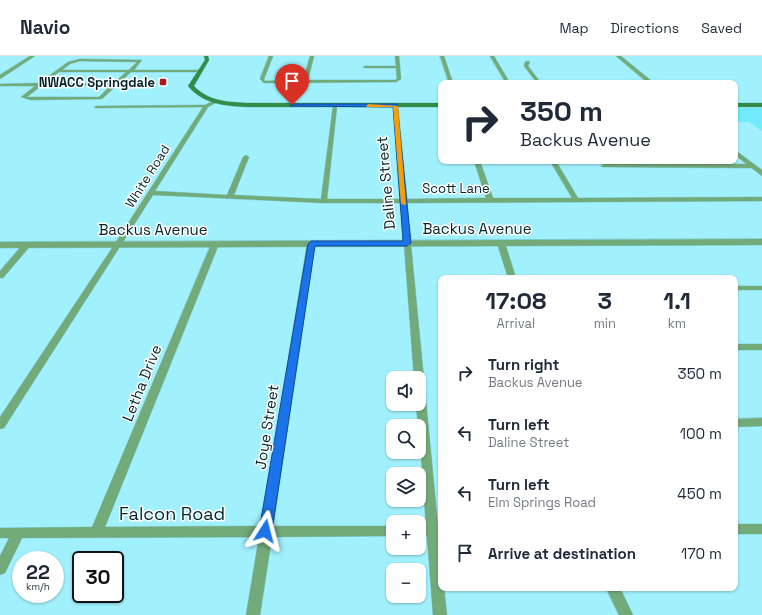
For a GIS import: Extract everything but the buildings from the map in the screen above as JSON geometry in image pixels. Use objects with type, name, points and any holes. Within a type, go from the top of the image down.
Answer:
[{"type":"main road","points":[[206,56],[207,60],[191,86],[201,95],[217,101],[247,105],[438,106]]},
{"type":"main road","points":[[738,105],[762,105]]},
{"type":"street","points":[[0,77],[33,56]]},
{"type":"street","points":[[272,56],[262,79],[264,82],[396,81],[399,79],[397,56]]},
{"type":"street","points":[[305,82],[312,56]]},
{"type":"street","points":[[442,56],[450,80]]},
{"type":"street","points":[[492,56],[506,80]]},
{"type":"street","points":[[618,56],[647,80]]},
{"type":"street","points":[[140,60],[141,62],[131,71],[100,98],[24,98],[24,96],[73,61],[140,60]]},
{"type":"street","points":[[528,62],[526,63],[526,66],[537,80]]},
{"type":"street","points":[[365,67],[398,67]]},
{"type":"street","points":[[58,71],[200,71]]},
{"type":"street","points":[[0,85],[117,84]]},
{"type":"street","points":[[96,107],[206,106],[217,101]]},
{"type":"street","name":"White Road","points":[[0,425],[118,245],[206,106]]},
{"type":"street","points":[[324,201],[335,106]]},
{"type":"street","name":"Daline Street","points":[[396,106],[418,371]]},
{"type":"street","points":[[738,155],[762,174]]},
{"type":"street","points":[[230,196],[246,157]]},
{"type":"street","points":[[478,164],[490,200]]},
{"type":"street","points":[[555,164],[576,200]]},
{"type":"street","points":[[604,166],[751,166]]},
{"type":"street","name":"Scott Lane","points":[[151,193],[324,201],[762,199]]},
{"type":"street","name":"Backus Avenue","points":[[0,245],[762,242]]},
{"type":"street","points":[[501,243],[511,275]]},
{"type":"street","name":"Letha Drive","points":[[96,532],[215,244]]},
{"type":"street","name":"Joye Street","points":[[254,615],[265,531],[311,244]]},
{"type":"street","points":[[0,276],[28,245]]},
{"type":"street","points":[[738,288],[762,288]]},
{"type":"street","points":[[738,347],[762,347]]},
{"type":"street","name":"Daline Street","points":[[423,411],[437,531],[438,559]]},
{"type":"street","points":[[738,423],[762,422]]},
{"type":"street","points":[[738,529],[762,529]]},
{"type":"street","name":"Falcon Road","points":[[0,533],[386,531]]},
{"type":"street","points":[[426,531],[437,531]]},
{"type":"street","points":[[0,569],[18,533]]},
{"type":"street","name":"Daline Street","points":[[439,591],[440,615]]},
{"type":"street","points":[[614,591],[626,615]]},
{"type":"shaded area","points":[[738,108],[762,108],[762,131],[749,122],[738,122]]},
{"type":"slow traffic","points":[[368,106],[396,106],[404,204]]},
{"type":"place","name":"NWACC Springdale","points":[[163,82]]},
{"type":"route","points":[[265,531],[311,244],[407,243],[396,106],[292,105]]}]
